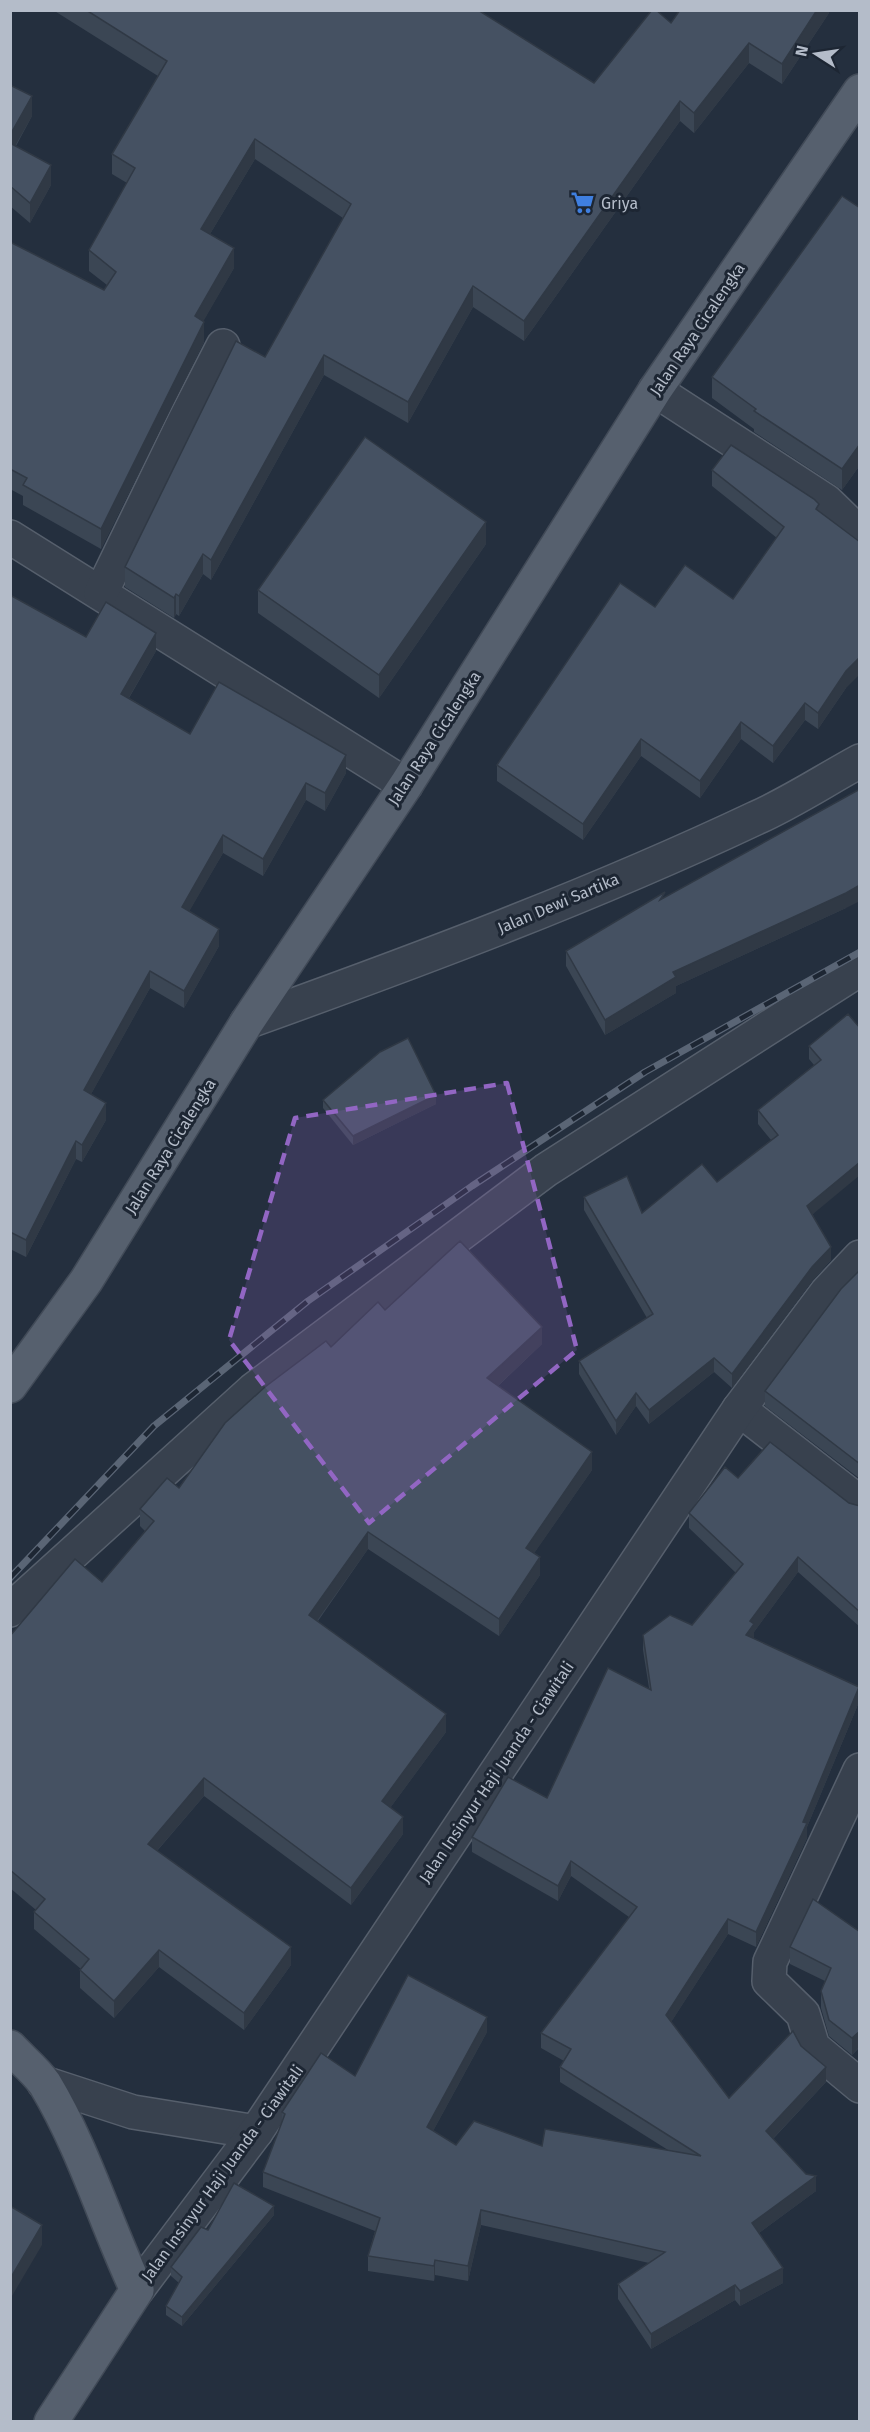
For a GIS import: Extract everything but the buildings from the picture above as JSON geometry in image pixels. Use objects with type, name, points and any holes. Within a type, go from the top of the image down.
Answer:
[{"type":"main road","name":"Jalan Raya Cicalengka","points":[[10,1386],[86,1281],[247,1022],[406,785],[655,390],[860,91]]},
{"type":"main road","points":[[10,2047],[44,2083],[91,2175],[121,2256],[137,2290],[51,2421]]},
{"type":"street","points":[[101,593],[223,346]]},
{"type":"street","points":[[655,390],[826,501],[860,534]]},
{"type":"street","points":[[10,537],[406,785]]},
{"type":"street","name":"Jalan Dewi Sartika","points":[[247,1022],[434,955],[565,902],[758,818],[860,761]]},
{"type":"street","points":[[10,1610],[253,1390],[546,1170],[860,969]]},
{"type":"street","name":"Jalan Insinyur Haji Juanda - Ciawitali","points":[[137,2290],[255,2132],[739,1409],[827,1292],[860,1257]]},
{"type":"street","points":[[739,1409],[860,1503]]},
{"type":"street","points":[[860,1770],[770,1962],[769,1981],[803,2014],[813,2047],[860,2086]]},
{"type":"street","points":[[44,2083],[133,2112],[255,2132]]},
{"type":"highlighted area","points":[[507,1083],[577,1350],[369,1523],[229,1340],[295,1118]]},
{"type":"railway","points":[[10,1578],[154,1426],[308,1301],[472,1186],[645,1072],[860,952]]},
{"type":"place","name":"Griya","points":[[583,203]]}]
